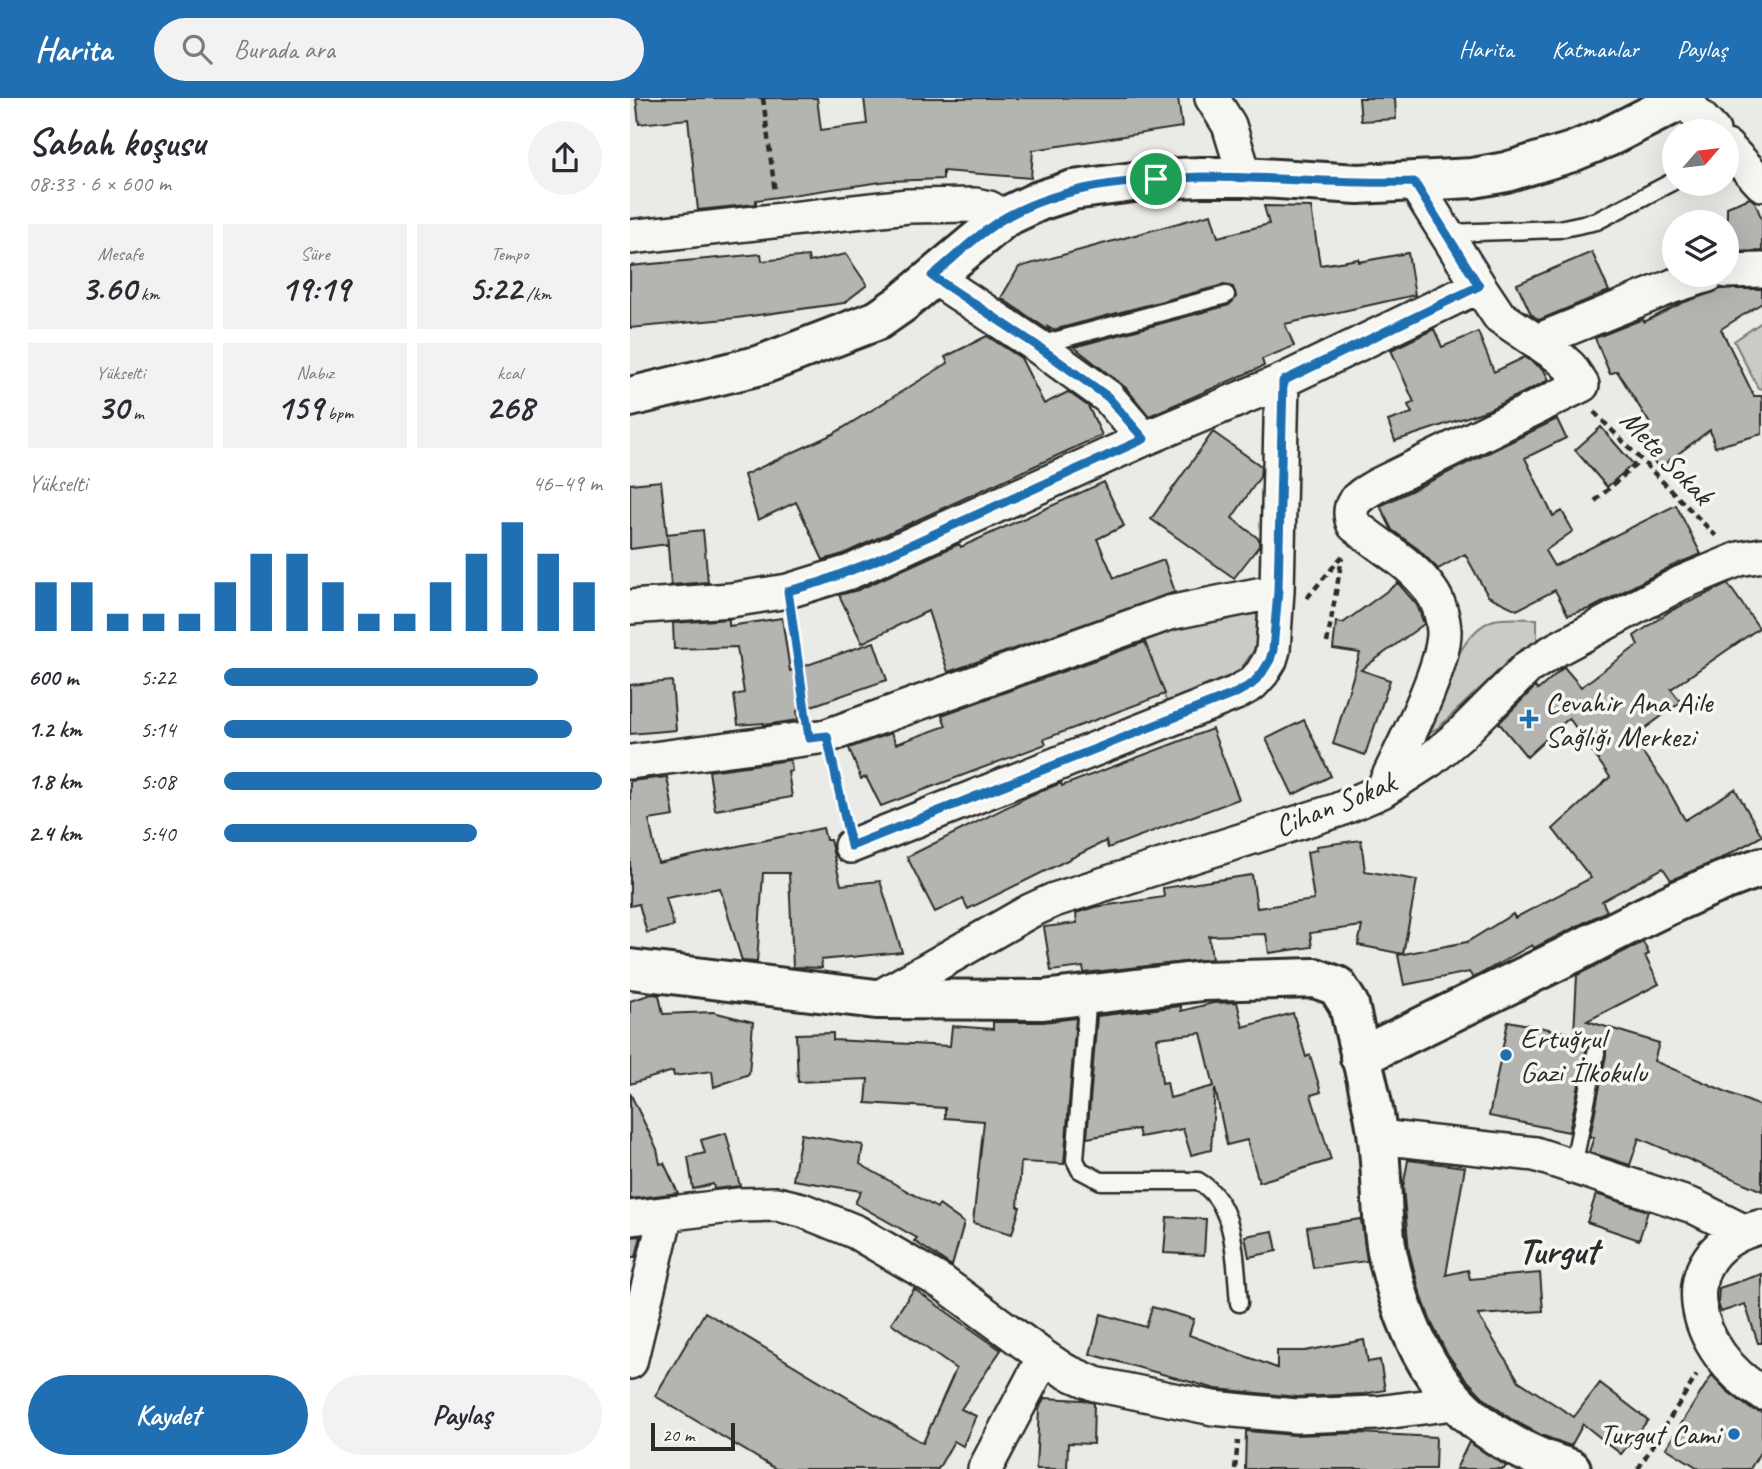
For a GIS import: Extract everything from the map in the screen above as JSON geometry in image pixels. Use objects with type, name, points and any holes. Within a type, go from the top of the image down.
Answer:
[{"type":"main road","points":[[630,397],[761,365],[877,320],[1005,217],[1039,201],[1073,190],[1156,179],[1245,177],[1357,184],[1474,178],[1536,164],[1608,136],[1684,99]]},
{"type":"main road","points":[[1360,1057],[1657,911],[1762,867]]},
{"type":"main road","points":[[630,969],[876,999],[1043,999],[1202,981],[1315,978],[1337,986],[1349,1004],[1378,1137],[1388,1255],[1401,1303],[1418,1345],[1433,1374],[1454,1403],[1470,1417],[1523,1452],[1571,1469]]},
{"type":"street","points":[[1212,98],[1229,125],[1245,177]]},
{"type":"street","points":[[1684,99],[1702,119]]},
{"type":"street","points":[[1740,161],[1762,184]]},
{"type":"street","points":[[1382,791],[1430,684],[1444,633],[1440,609],[1432,591],[1412,569],[1352,544],[1352,505],[1360,496],[1378,485],[1582,385],[1570,367],[1499,316],[1414,182]]},
{"type":"street","points":[[630,237],[908,206],[956,204],[989,208],[1005,217]]},
{"type":"street","points":[[1739,271],[1762,270]]},
{"type":"street","points":[[932,276],[1108,397],[1144,439]]},
{"type":"street","points":[[630,607],[731,600],[788,591],[821,582],[872,562],[1144,439],[1283,381],[1479,286]]},
{"type":"street","points":[[1537,341],[1671,287]]},
{"type":"street","points":[[851,846],[1244,688],[1257,678],[1270,660],[1277,597],[1283,381]]},
{"type":"street","name":"Cihan Sokak","points":[[876,999],[1054,900],[1338,810],[1382,791],[1430,760],[1461,734],[1528,667],[1681,583],[1750,557]]},
{"type":"street","points":[[630,762],[818,737],[1169,613],[1277,597]]},
{"type":"street","points":[[1378,1137],[1535,1154],[1693,1206],[1753,1229]]},
{"type":"street","points":[[630,1218],[739,1205],[777,1204],[802,1210],[856,1232],[943,1283],[1065,1371],[1095,1384],[1241,1412],[1296,1416],[1377,1413],[1454,1403]]},
{"type":"street","points":[[630,1362],[666,1214]]},
{"type":"street","points":[[1753,1229],[1725,1241],[1710,1254],[1701,1271],[1700,1306],[1715,1347],[1730,1369],[1758,1385]]},
{"type":"street","points":[[985,1469],[1044,1357]]},
{"type":"lane","points":[[1448,233],[1559,229],[1597,221],[1662,187]]},
{"type":"lane","points":[[1036,345],[1226,295]]},
{"type":"lane","points":[[1088,993],[1075,1160],[1080,1170],[1101,1181],[1198,1181],[1209,1187],[1225,1214],[1231,1233],[1239,1304]]},
{"type":"lane","points":[[1573,1167],[1596,1053]]},
{"type":"path","points":[[763,98],[778,222]]},
{"type":"path","name":"Mete Sokak","points":[[1582,385],[1586,389],[1577,394],[1640,461],[1750,557]]},
{"type":"path","points":[[1595,501],[1640,461]]},
{"type":"path","points":[[1277,597],[1310,598],[1352,544]]},
{"type":"path","points":[[1327,643],[1352,544]]},
{"type":"path","points":[[788,591],[818,737],[851,846]]},
{"type":"path","points":[[1638,1469],[1715,1347]]},
{"type":"shaded area","points":[[1762,322],[1762,389],[1758,388],[1734,341]]},
{"type":"shaded area","points":[[1247,612],[1257,614],[1263,629],[1255,648],[1239,670],[1230,680],[1217,687],[1168,706],[1142,634]]},
{"type":"shaded area","points":[[1537,619],[1537,645],[1514,656],[1438,728],[1430,732],[1427,728],[1452,666],[1471,637],[1482,626],[1494,620]]},
{"type":"building","points":[[636,98],[817,98],[821,130],[867,124],[864,98],[1178,98],[1182,127],[1033,150],[1031,178],[943,171],[943,179],[888,181],[756,200],[756,204],[698,210],[688,119],[639,124]]},
{"type":"building","points":[[1359,98],[1395,98],[1396,119],[1361,121]]},
{"type":"building","points":[[1750,198],[1755,202],[1762,220],[1762,251],[1739,252],[1739,210],[1727,210],[1727,207]]},
{"type":"building","points":[[1264,206],[1311,207],[1320,265],[1359,259],[1359,262],[1408,253],[1415,295],[1285,324],[1294,346],[1262,359],[1264,366],[1149,416],[1126,388],[1074,347],[1229,305],[1236,297],[1233,287],[1223,285],[1053,330],[1048,327],[1050,331],[1001,298],[1019,267],[1211,214],[1218,237],[1269,224]]},
{"type":"building","points":[[1592,252],[1609,291],[1539,320],[1531,314],[1517,284]]},
{"type":"building","points":[[761,254],[762,261],[808,256],[809,262],[846,254],[867,285],[844,303],[737,318],[630,328],[630,266]]},
{"type":"building","points":[[1721,289],[1762,289],[1762,303],[1721,329],[1754,396],[1762,396],[1762,434],[1715,447],[1710,430],[1659,468],[1637,438],[1652,427],[1617,371],[1610,374],[1595,338],[1643,319],[1644,322],[1682,303]]},
{"type":"building","points":[[1434,329],[1442,347],[1478,332],[1494,372],[1525,357],[1544,370],[1549,380],[1488,410],[1395,441],[1388,421],[1412,413],[1408,405],[1414,402],[1391,350]]},
{"type":"building","points":[[987,336],[1021,358],[1044,404],[1068,392],[1088,406],[1102,435],[843,554],[823,560],[796,502],[758,520],[744,475],[833,434],[948,363],[945,357]]},
{"type":"building","points":[[1557,419],[1566,438],[1525,458],[1553,516],[1562,511],[1573,531],[1545,551],[1554,566],[1676,505],[1701,554],[1672,566],[1592,608],[1568,615],[1555,590],[1517,610],[1488,596],[1465,554],[1438,569],[1418,549],[1392,530],[1380,506]]},
{"type":"building","points":[[1601,427],[1633,464],[1607,487],[1575,450]]},
{"type":"building","points":[[1213,432],[1261,466],[1260,477],[1232,518],[1259,539],[1259,546],[1234,578],[1151,519]]},
{"type":"building","points":[[661,481],[668,544],[630,549],[630,484]]},
{"type":"building","points":[[1104,482],[1124,526],[1097,539],[1114,578],[1164,560],[1175,592],[948,672],[928,611],[862,643],[839,595],[858,590],[959,544],[961,547]]},
{"type":"building","points":[[703,530],[708,582],[671,585],[667,534]]},
{"type":"building","points":[[1398,583],[1417,605],[1424,624],[1361,670],[1390,680],[1365,755],[1333,744],[1360,653],[1333,649],[1336,622],[1343,623]]},
{"type":"building","points":[[1728,584],[1759,628],[1671,689],[1681,702],[1632,738],[1664,782],[1685,820],[1735,789],[1762,836],[1718,860],[1671,880],[1663,868],[1602,901],[1607,911],[1534,948],[1532,945],[1473,978],[1469,972],[1404,985],[1398,955],[1467,942],[1513,914],[1515,918],[1591,878],[1553,829],[1610,777],[1569,718],[1527,757],[1499,723],[1535,687],[1538,690],[1564,667],[1581,687],[1638,645],[1634,636],[1670,611]]},
{"type":"building","points":[[782,618],[790,671],[874,642],[887,680],[797,711],[798,720],[764,725],[738,725],[734,695],[744,693],[737,647],[674,649],[673,623],[729,619],[729,626]]},
{"type":"building","points":[[1145,642],[1165,694],[1044,739],[1046,744],[881,806],[866,777],[861,779],[849,748],[891,733],[896,744],[946,726],[942,715]]},
{"type":"building","points":[[672,681],[676,730],[630,734],[630,685]]},
{"type":"building","points":[[1304,720],[1331,776],[1293,795],[1266,739]]},
{"type":"building","points":[[1212,729],[1239,799],[1108,848],[1106,841],[968,909],[963,899],[935,912],[907,857],[1031,795],[1061,783],[1062,786]]},
{"type":"building","points":[[790,760],[792,771],[788,772],[792,797],[715,810],[709,771]]},
{"type":"building","points":[[667,777],[674,816],[649,820],[658,863],[823,828],[826,840],[830,840],[841,885],[880,881],[902,952],[821,960],[822,968],[793,967],[789,873],[763,873],[757,962],[742,961],[720,888],[666,898],[674,926],[647,933],[639,904],[630,906],[630,781]]},
{"type":"building","points":[[1361,840],[1365,871],[1417,880],[1403,954],[1358,945],[1362,926],[1310,933],[1312,947],[1269,953],[1266,934],[1209,936],[1212,959],[1084,973],[1083,967],[1051,971],[1044,927],[1077,923],[1076,913],[1095,907],[1164,897],[1163,888],[1252,875],[1257,908],[1314,900],[1307,852],[1317,850],[1316,846]]},
{"type":"building","points":[[1643,942],[1649,954],[1645,956],[1659,984],[1587,1021],[1659,1043],[1654,1061],[1762,1107],[1762,1191],[1639,1138],[1630,1165],[1589,1152],[1594,1137],[1590,1137],[1606,1055],[1606,1049],[1599,1043],[1592,1043],[1586,1051],[1569,1132],[1489,1116],[1508,1021],[1574,1034],[1577,975]]},
{"type":"building","points":[[652,994],[659,995],[663,1014],[713,1012],[753,1022],[749,1074],[714,1087],[712,1071],[674,1076],[673,1071],[630,1084],[630,1001]]},
{"type":"building","points":[[1237,1002],[1243,1027],[1293,1013],[1306,1057],[1310,1055],[1321,1092],[1311,1095],[1331,1160],[1259,1182],[1247,1140],[1227,1145],[1215,1088],[1211,1150],[1191,1155],[1183,1129],[1140,1137],[1138,1129],[1087,1138],[1097,1016],[1181,1006],[1181,1011],[1213,1003]],"holes":[[[1201,1033],[1214,1086],[1170,1098],[1167,1082],[1162,1083],[1157,1038]]]},
{"type":"building","points":[[1076,1018],[1064,1164],[1021,1162],[1020,1207],[1012,1234],[973,1223],[984,1121],[945,1118],[945,1108],[866,1103],[868,1079],[798,1082],[796,1034],[833,1033],[833,1040],[950,1046],[952,1026],[993,1029],[993,1022],[1043,1022]]},
{"type":"building","points":[[630,1093],[657,1149],[660,1164],[664,1163],[678,1193],[630,1199]]},
{"type":"building","points":[[726,1133],[740,1186],[714,1189],[713,1184],[693,1189],[688,1157],[705,1153],[701,1140]]},
{"type":"building","points":[[801,1134],[863,1145],[860,1164],[937,1208],[939,1205],[964,1223],[952,1266],[914,1241],[917,1238],[855,1203],[861,1191],[793,1180]]},
{"type":"building","points":[[1408,1160],[1465,1167],[1446,1275],[1468,1270],[1470,1279],[1540,1273],[1543,1311],[1478,1315],[1519,1381],[1574,1417],[1600,1383],[1648,1420],[1621,1454],[1583,1424],[1571,1446],[1541,1435],[1511,1419],[1486,1400],[1464,1377],[1446,1352],[1431,1322],[1409,1251],[1403,1187]]},
{"type":"building","points":[[1596,1194],[1648,1211],[1639,1240],[1587,1222]]},
{"type":"building","points":[[1167,1217],[1206,1219],[1204,1255],[1164,1253]]},
{"type":"building","points":[[1361,1219],[1367,1261],[1313,1268],[1307,1227]]},
{"type":"building","points":[[1273,1231],[1277,1251],[1249,1257],[1245,1236]]},
{"type":"building","points":[[641,1236],[636,1257],[630,1257],[630,1237]]},
{"type":"building","points":[[1762,1274],[1762,1343],[1758,1343],[1745,1304],[1721,1312],[1718,1303],[1719,1288]]},
{"type":"building","points":[[914,1289],[1001,1350],[961,1409],[976,1416],[963,1446],[954,1441],[938,1469],[776,1469],[655,1396],[705,1312],[923,1443],[956,1369],[891,1323]]},
{"type":"building","points":[[1152,1307],[1194,1319],[1189,1335],[1277,1368],[1277,1351],[1305,1351],[1364,1340],[1368,1362],[1380,1360],[1385,1390],[1364,1394],[1297,1397],[1216,1389],[1090,1354],[1101,1314],[1146,1327]]},
{"type":"building","name":"Turgut Cami","points":[[1712,1375],[1727,1391],[1751,1409],[1762,1412],[1762,1449],[1750,1469],[1700,1469],[1666,1448]]},
{"type":"building","points":[[1044,1398],[1094,1403],[1093,1444],[1068,1443],[1067,1469],[1036,1469],[1039,1409]]},
{"type":"building","points":[[1246,1431],[1294,1435],[1359,1433],[1436,1437],[1435,1469],[1245,1469]]},
{"type":"building","points":[[1469,1442],[1506,1466],[1504,1469],[1456,1469]]},
{"type":"place","name":"Cevahir Ana Aile Sağlığı Merkezi","points":[[1529,719]]},
{"type":"place","name":"Ertuğrul Gazi İlkokulu","points":[[1506,1055]]},
{"type":"place","name":"Turgut Cami","points":[[1734,1434]]},
{"type":"district","name":"Turgut","points":[[1558,1250]]},
{"type":"route","points":[[1245,177],[1357,184],[1414,182],[1479,286],[1283,381],[1278,591],[1273,650],[1262,673],[1252,684],[1236,693],[851,846],[827,736],[809,738],[788,591],[850,572],[1144,439],[1108,397],[932,276],[1005,217],[1039,201],[1073,190],[1156,179],[1245,177]]}]
